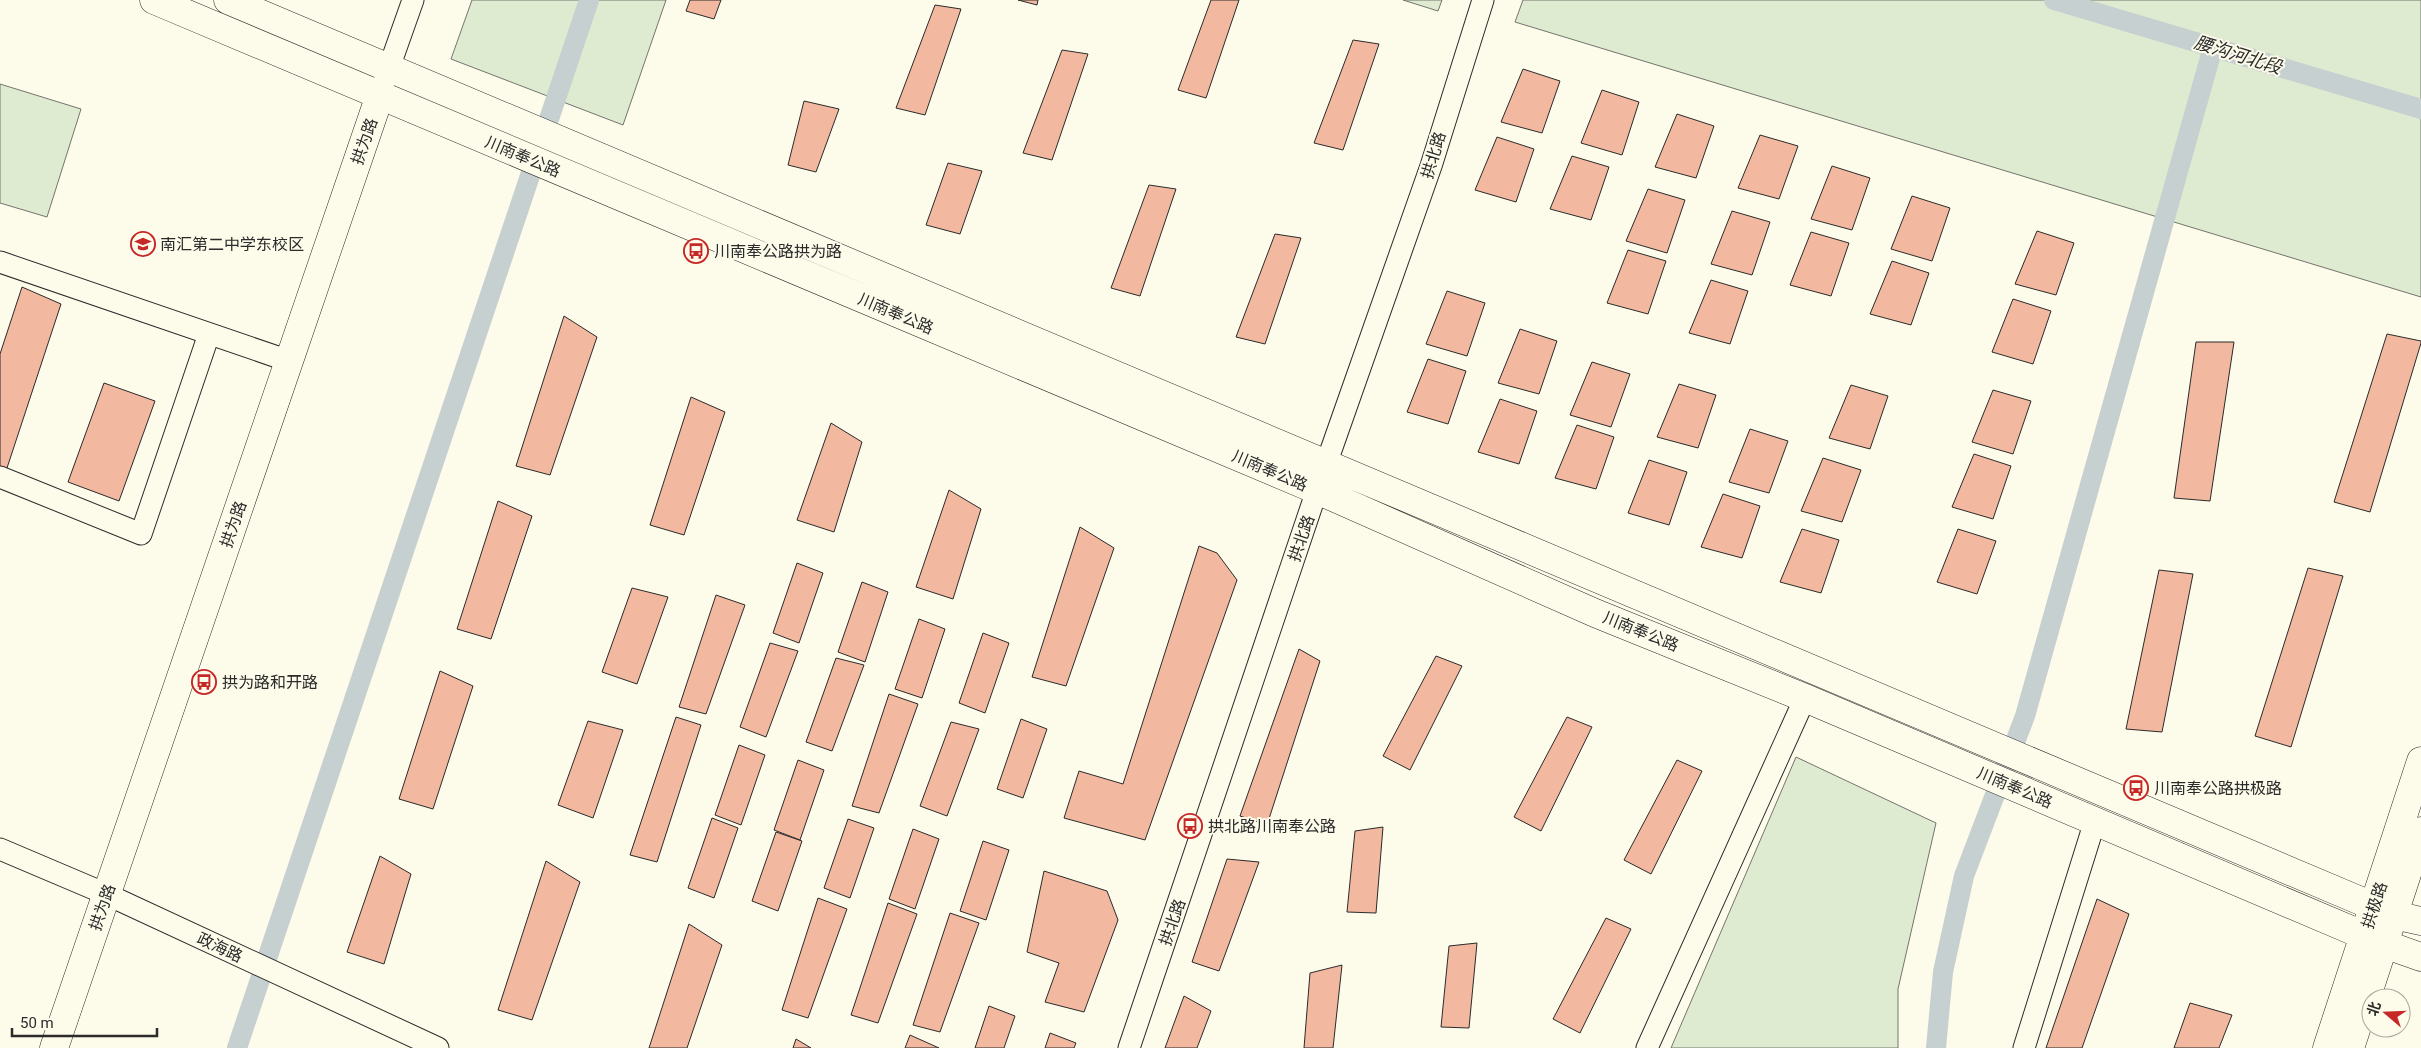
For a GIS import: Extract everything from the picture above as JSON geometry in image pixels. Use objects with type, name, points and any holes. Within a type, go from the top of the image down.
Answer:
[{"type":"main road","name":"川南奉公路","points":[[154,0],[1317,490],[1595,613],[1806,698],[2374,939],[2421,957]]},
{"type":"main road","name":"川南奉公路","points":[[228,0],[2384,910],[2421,921]]},
{"type":"main road","name":"拱为路","points":[[54,1048],[380,95]]},
{"type":"main road","name":"拱极路","points":[[2327,1048],[2374,939],[2384,910],[2421,761]]},
{"type":"main road","name":"拱极路","points":[[2384,910],[2421,831]]},
{"type":"main road","name":"拱极路","points":[[2350,1048],[2374,939]]},
{"type":"street","name":"拱为路","points":[[380,95],[413,0]]},
{"type":"street","name":"拱北路","points":[[1129,1048],[1326,463],[1431,166],[1484,0]]},
{"type":"street","points":[[0,262],[289,361]]},
{"type":"street","points":[[0,477],[141,534],[210,334]]},
{"type":"street","points":[[1647,1048],[1806,698]]},
{"type":"street","points":[[2024,1048],[2096,821]]},
{"type":"street","name":"政海路","points":[[0,849],[106,894],[438,1048]]},
{"type":"green space","points":[[472,0],[666,0],[623,125],[451,59]]},
{"type":"green space","points":[[1403,0],[1442,0],[1438,11]]},
{"type":"green space","points":[[1523,0],[2421,0],[2421,297],[1515,22]]},
{"type":"green space","points":[[0,84],[81,109],[47,217],[0,203]]},
{"type":"green space","points":[[1796,757],[1936,823],[1898,989],[1898,1048],[1671,1048]]},
{"type":"building","points":[[690,0],[721,0],[714,19],[686,11]]},
{"type":"building","points":[[1018,0],[1038,0],[1037,5]]},
{"type":"building","points":[[1211,0],[1239,0],[1206,98],[1178,90]]},
{"type":"building","points":[[935,5],[961,9],[925,115],[896,108]]},
{"type":"building","points":[[1353,40],[1379,44],[1343,150],[1314,143]]},
{"type":"building","points":[[1062,50],[1088,54],[1052,160],[1023,153]]},
{"type":"building","points":[[1523,69],[1560,81],[1542,133],[1501,122]]},
{"type":"building","points":[[1602,90],[1639,102],[1622,155],[1581,143]]},
{"type":"building","points":[[804,101],[839,109],[816,172],[788,165]]},
{"type":"building","points":[[1677,114],[1714,126],[1696,178],[1655,167]]},
{"type":"building","points":[[1760,135],[1798,146],[1779,199],[1738,188]]},
{"type":"building","points":[[1497,137],[1534,149],[1516,202],[1475,190]]},
{"type":"building","points":[[1572,156],[1609,167],[1591,220],[1550,209]]},
{"type":"building","points":[[948,163],[982,171],[960,234],[926,225]]},
{"type":"building","points":[[1832,166],[1870,178],[1852,230],[1811,219]]},
{"type":"building","points":[[1149,185],[1176,189],[1140,296],[1111,288]]},
{"type":"building","points":[[1648,189],[1685,200],[1667,253],[1626,241]]},
{"type":"building","points":[[1912,196],[1950,208],[1932,261],[1891,249]]},
{"type":"building","points":[[1732,211],[1770,222],[1752,275],[1711,264]]},
{"type":"building","points":[[2037,231],[2074,243],[2056,295],[2015,284]]},
{"type":"building","points":[[1811,232],[1849,243],[1831,296],[1790,285]]},
{"type":"building","points":[[1275,234],[1301,238],[1265,344],[1236,337]]},
{"type":"building","points":[[1628,250],[1666,261],[1648,314],[1607,303]]},
{"type":"building","points":[[1892,261],[1929,273],[1911,325],[1870,314]]},
{"type":"building","points":[[1711,280],[1748,291],[1730,344],[1689,333]]},
{"type":"building","points":[[22,287],[61,304],[6,471],[0,468],[0,354]]},
{"type":"building","points":[[1447,291],[1485,303],[1467,356],[1426,344]]},
{"type":"building","points":[[2013,299],[2051,311],[2033,364],[1992,352]]},
{"type":"building","points":[[564,316],[597,337],[550,475],[516,466]]},
{"type":"building","points":[[1520,329],[1557,341],[1539,394],[1498,383]]},
{"type":"building","points":[[2387,334],[2421,341],[2421,343],[2370,512],[2334,502]]},
{"type":"building","points":[[2196,342],[2234,342],[2210,501],[2174,498]]},
{"type":"building","points":[[1428,359],[1466,371],[1448,424],[1407,412]]},
{"type":"building","points":[[1592,362],[1630,374],[1611,427],[1570,415]]},
{"type":"building","points":[[104,383],[155,401],[119,501],[68,482]]},
{"type":"building","points":[[1679,384],[1716,395],[1698,448],[1657,437]]},
{"type":"building","points":[[1851,385],[1888,396],[1870,449],[1829,438]]},
{"type":"building","points":[[1993,390],[2031,401],[2013,454],[1972,442]]},
{"type":"building","points":[[691,397],[725,412],[684,535],[650,525]]},
{"type":"building","points":[[1500,399],[1537,411],[1519,464],[1478,452]]},
{"type":"building","points":[[831,423],[862,442],[834,532],[797,520]]},
{"type":"building","points":[[1577,425],[1614,437],[1596,489],[1555,478]]},
{"type":"building","points":[[1750,429],[1788,441],[1769,493],[1729,482]]},
{"type":"building","points":[[1974,454],[2011,466],[1993,519],[1952,507]]},
{"type":"building","points":[[1823,458],[1861,470],[1842,522],[1801,511]]},
{"type":"building","points":[[1649,460],[1687,472],[1669,525],[1628,513]]},
{"type":"building","points":[[949,490],[981,509],[953,599],[916,587]]},
{"type":"building","points":[[1723,494],[1760,506],[1742,558],[1701,547]]},
{"type":"building","points":[[498,501],[532,516],[491,639],[457,629]]},
{"type":"building","points":[[1080,527],[1114,548],[1066,686],[1032,677]]},
{"type":"building","points":[[1802,529],[1839,540],[1821,593],[1780,582]]},
{"type":"building","points":[[1958,529],[1996,541],[1977,594],[1937,582]]},
{"type":"building","points":[[1199,546],[1217,553],[1237,580],[1145,840],[1064,818],[1079,771],[1123,784]]},
{"type":"building","points":[[797,563],[823,573],[799,643],[773,633]]},
{"type":"building","points":[[2308,568],[2343,576],[2291,747],[2255,736]]},
{"type":"building","points":[[2159,570],[2193,574],[2162,732],[2126,729]]},
{"type":"building","points":[[862,582],[888,592],[865,662],[838,652]]},
{"type":"building","points":[[632,588],[668,597],[637,684],[602,672]]},
{"type":"building","points":[[716,595],[745,605],[706,714],[679,707]]},
{"type":"building","points":[[919,619],[945,629],[922,698],[895,689]]},
{"type":"building","points":[[983,633],[1009,643],[985,713],[959,703]]},
{"type":"building","points":[[770,643],[798,651],[766,737],[740,727]]},
{"type":"building","points":[[1299,649],[1320,661],[1267,825],[1240,816]]},
{"type":"building","points":[[1436,656],[1462,666],[1410,770],[1383,756]]},
{"type":"building","points":[[836,658],[864,665],[832,751],[806,742]]},
{"type":"building","points":[[440,671],[473,686],[433,809],[399,799]]},
{"type":"building","points":[[889,694],[918,704],[879,813],[852,806]]},
{"type":"building","points":[[676,717],[701,725],[657,862],[630,855]]},
{"type":"building","points":[[1567,717],[1592,727],[1541,831],[1514,817]]},
{"type":"building","points":[[1021,719],[1047,729],[1023,798],[997,789]]},
{"type":"building","points":[[588,721],[623,730],[593,818],[558,805]]},
{"type":"building","points":[[951,722],[979,729],[947,816],[920,806]]},
{"type":"building","points":[[739,745],[765,755],[741,825],[715,815]]},
{"type":"building","points":[[798,760],[824,770],[800,840],[774,830]]},
{"type":"building","points":[[1677,760],[1702,771],[1651,874],[1624,860]]},
{"type":"building","points":[[712,818],[738,828],[714,898],[688,888]]},
{"type":"building","points":[[848,819],[874,828],[850,898],[824,888]]},
{"type":"building","points":[[1383,827],[1376,913],[1347,912],[1355,831]]},
{"type":"building","points":[[913,829],[939,839],[915,909],[889,899]]},
{"type":"building","points":[[776,832],[802,841],[778,911],[752,901]]},
{"type":"building","points":[[983,841],[1009,850],[986,920],[960,911]]},
{"type":"building","points":[[380,856],[411,874],[384,964],[347,952]]},
{"type":"building","points":[[1227,859],[1259,862],[1219,971],[1192,962]]},
{"type":"building","points":[[546,861],[580,882],[532,1020],[498,1010]]},
{"type":"building","points":[[1044,871],[1107,891],[1118,920],[1084,1012],[1045,1002],[1059,963],[1027,952]]},
{"type":"building","points":[[818,898],[847,909],[808,1018],[782,1010]]},
{"type":"building","points":[[2097,899],[2129,914],[2082,1048],[2046,1048]]},
{"type":"building","points":[[888,903],[917,914],[878,1023],[851,1015]]},
{"type":"building","points":[[950,913],[979,923],[940,1032],[913,1025]]},
{"type":"building","points":[[1606,918],[1631,929],[1580,1033],[1553,1019]]},
{"type":"building","points":[[689,924],[722,945],[687,1048],[649,1048]]},
{"type":"building","points":[[1477,943],[1469,1028],[1441,1027],[1449,946]]},
{"type":"building","points":[[1342,965],[1333,1048],[1304,1048],[1310,973]]},
{"type":"building","points":[[1184,996],[1211,1011],[1197,1048],[1165,1048]]},
{"type":"building","points":[[2190,1003],[2232,1015],[2219,1048],[2174,1048]]},
{"type":"building","points":[[989,1006],[1015,1016],[1004,1048],[975,1048]]},
{"type":"building","points":[[1050,1033],[1076,1043],[1074,1048],[1045,1048]]},
{"type":"building","points":[[910,1035],[939,1048],[905,1048]]},
{"type":"building","points":[[796,1039],[811,1048],[793,1048]]},
{"type":"waterway","points":[[237,1048],[589,0]]},
{"type":"waterway","name":"腰沟河北段","points":[[2054,0],[2421,109]]},
{"type":"waterway","points":[[1936,1048],[1943,972],[1964,876],[2025,716],[2213,47]]},
{"type":"place","name":"南汇第二中学东校区","points":[[143,244]]},
{"type":"place","name":"川南奉公路拱为路","points":[[696,251]]},
{"type":"place","name":"拱为路和开路","points":[[204,682]]},
{"type":"place","name":"川南奉公路拱极路","points":[[2136,788]]},
{"type":"place","name":"拱北路川南奉公路","points":[[1190,826]]}]
